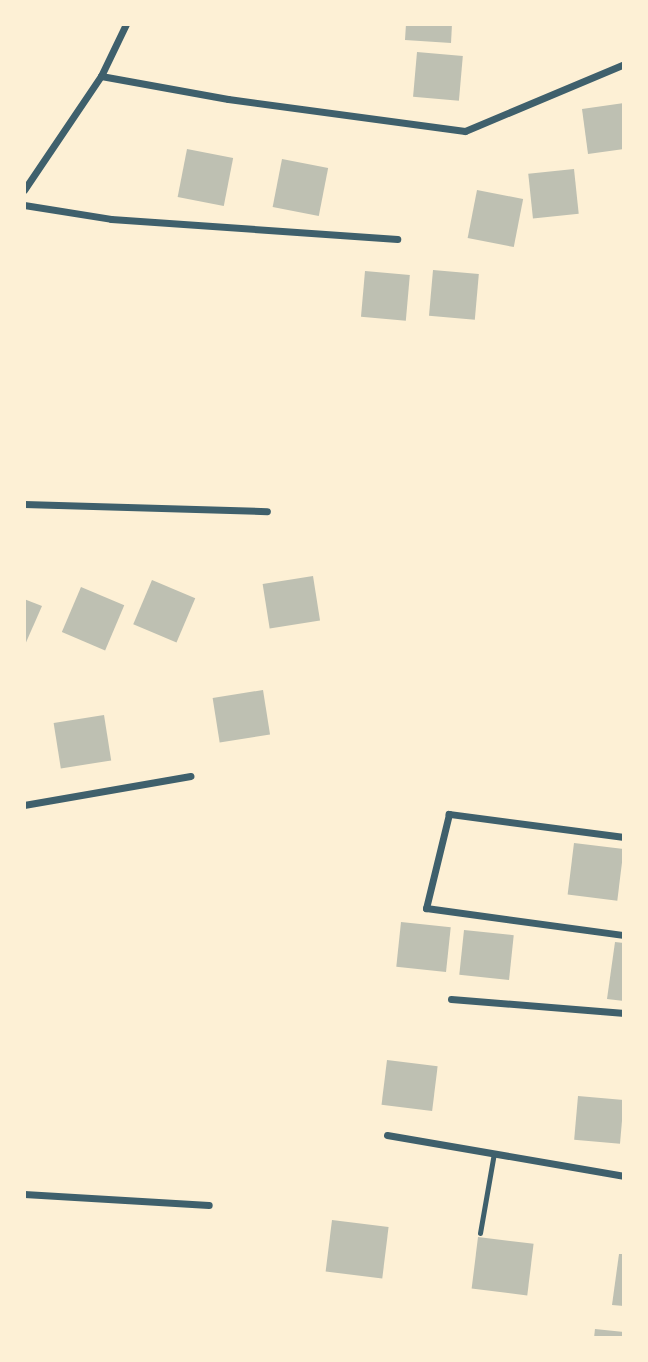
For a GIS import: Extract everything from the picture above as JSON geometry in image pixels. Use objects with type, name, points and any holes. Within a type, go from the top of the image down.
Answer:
[{"type":"street","points":[[24,190],[101,76],[126,24]]},
{"type":"street","points":[[101,76],[228,99],[465,131],[499,119],[624,64]]},
{"type":"street","points":[[24,205],[111,219],[397,239]]},
{"type":"street","points":[[24,505],[267,511]]},
{"type":"street","points":[[24,804],[190,776]]},
{"type":"street","points":[[624,837],[449,814],[426,908],[624,935]]},
{"type":"street","points":[[451,999],[624,1013]]},
{"type":"street","points":[[387,1135],[624,1176]]},
{"type":"street","points":[[24,1194],[209,1205]]},
{"type":"lane","points":[[480,1233],[494,1153]]},
{"type":"building","points":[[406,24],[452,24],[451,43],[405,40]]},
{"type":"building","points":[[417,52],[463,56],[459,101],[413,97]]},
{"type":"building","points":[[624,103],[624,149],[588,154],[582,109]]},
{"type":"building","points":[[187,149],[233,158],[224,206],[178,197]]},
{"type":"building","points":[[282,159],[328,168],[319,216],[273,207]]},
{"type":"building","points":[[574,169],[579,214],[533,219],[528,174]]},
{"type":"building","points":[[477,190],[523,199],[514,247],[468,238]]},
{"type":"building","points":[[433,270],[479,274],[475,320],[429,316]]},
{"type":"building","points":[[365,271],[410,275],[406,321],[361,317]]},
{"type":"building","points":[[313,576],[320,620],[270,628],[263,584]]},
{"type":"building","points":[[152,580],[195,598],[177,643],[133,624]]},
{"type":"building","points":[[81,587],[124,605],[105,650],[62,632]]},
{"type":"building","points":[[24,599],[42,606],[24,647]]},
{"type":"building","points":[[263,690],[270,734],[220,742],[213,698]]},
{"type":"building","points":[[104,715],[111,760],[61,768],[54,723]]},
{"type":"building","points":[[574,843],[624,849],[617,901],[568,895]]},
{"type":"building","points":[[401,922],[451,927],[446,972],[396,967]]},
{"type":"building","points":[[464,930],[514,935],[509,980],[459,975]]},
{"type":"building","points":[[615,942],[624,943],[624,1001],[607,999]]},
{"type":"building","points":[[387,1060],[438,1066],[432,1111],[382,1105]]},
{"type":"building","points":[[578,1096],[624,1100],[620,1144],[574,1140]]},
{"type":"building","points":[[332,1220],[389,1227],[382,1279],[326,1272]]},
{"type":"building","points":[[478,1237],[534,1244],[527,1295],[472,1289]]},
{"type":"building","points":[[619,1254],[624,1254],[624,1306],[612,1305]]},
{"type":"building","points":[[595,1329],[624,1332],[624,1338],[594,1338]]}]
